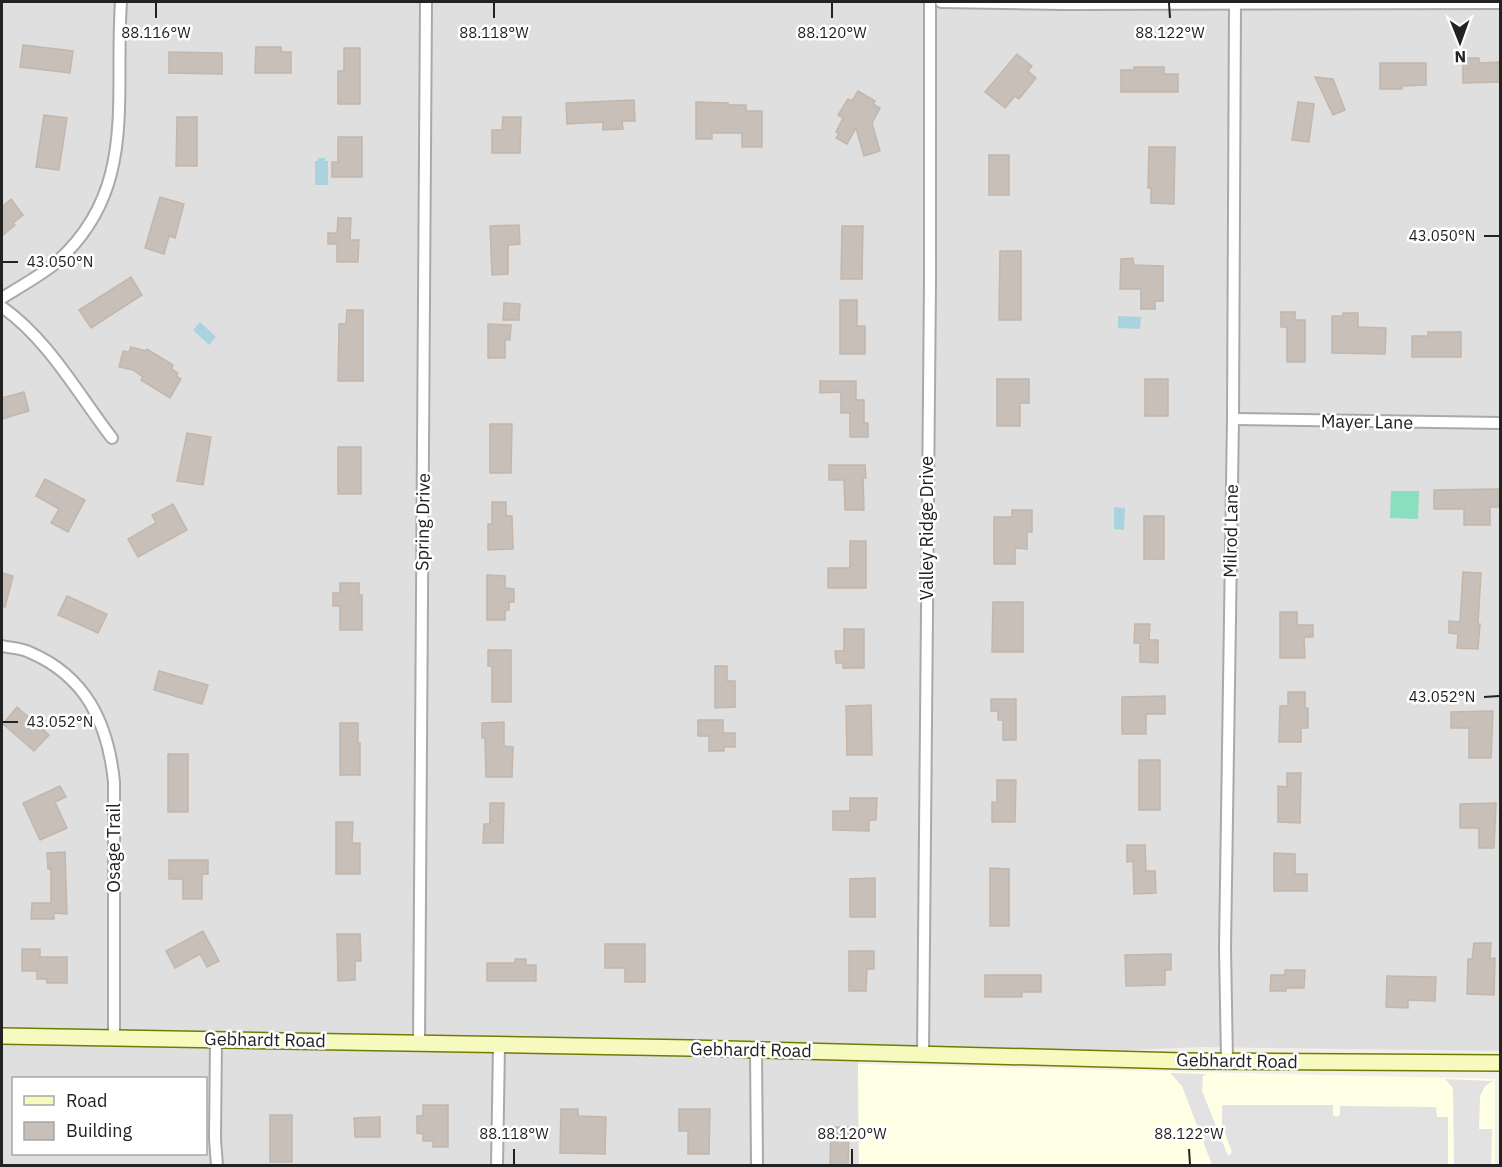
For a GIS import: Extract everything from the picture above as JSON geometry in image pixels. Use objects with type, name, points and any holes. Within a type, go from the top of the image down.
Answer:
[{"type":"street","points":[[2,298],[51,266],[79,239],[96,216],[107,191],[115,159],[118,133],[121,2]]},
{"type":"street","name":"Spring Drive","points":[[419,1043],[426,2]]},
{"type":"street","name":"Valley Ridge Drive","points":[[922,1054],[930,281],[930,2]]},
{"type":"street","points":[[941,2],[1500,3]]},
{"type":"street","name":"Milrod Lane","points":[[1227,1060],[1225,948],[1233,419],[1235,3]]},
{"type":"street","points":[[2,307],[18,318],[39,342],[112,438]]},
{"type":"street","name":"Mayer Lane","points":[[1233,419],[1500,423]]},
{"type":"street","name":"Osage Trail","points":[[2,646],[27,651],[64,673],[81,691],[106,733],[111,754],[115,820],[114,1038]]},
{"type":"street","name":"Gebhardt Road","points":[[2,1036],[1500,1064]]},
{"type":"street","points":[[216,1039],[217,1166]]},
{"type":"street","points":[[497,1166],[499,1045]]},
{"type":"street","points":[[756,1050],[757,1166]]},
{"type":"shaded area","points":[[2,2],[1500,2],[1500,1051],[1201,1047],[1108,1051],[858,1044],[859,1165],[2,1166]]},
{"type":"shaded area","points":[[858,1064],[1495,1079],[1495,1165],[859,1165]]},
{"type":"shaded area","points":[[1170,1073],[1207,1074],[1203,1076],[1202,1091],[1228,1156],[1232,1152],[1222,1125],[1222,1105],[1333,1105],[1333,1115],[1337,1117],[1340,1114],[1340,1106],[1436,1107],[1437,1117],[1448,1117],[1448,1165],[1212,1165],[1182,1086]]},
{"type":"shaded area","points":[[1445,1079],[1493,1081],[1485,1086],[1480,1096],[1479,1129],[1492,1129],[1491,1165],[1454,1165],[1453,1088]]},
{"type":"green space","points":[[1391,491],[1419,491],[1418,519],[1390,518]]},
{"type":"water","points":[[318,158],[325,158],[325,161],[328,161],[328,185],[315,185],[315,161],[318,161]]},
{"type":"water","points":[[1118,316],[1141,317],[1140,329],[1118,328]]},
{"type":"water","points":[[200,322],[216,337],[209,345],[193,330]]},
{"type":"water","points":[[1114,507],[1125,508],[1124,530],[1114,529]]},
{"type":"building","points":[[23,45],[73,51],[70,73],[20,67]]},
{"type":"building","points":[[256,47],[281,47],[281,52],[291,52],[291,73],[255,73]]},
{"type":"building","points":[[344,48],[360,48],[360,104],[338,104],[338,71],[344,71]]},
{"type":"building","points":[[169,52],[222,53],[222,74],[169,73]]},
{"type":"building","points":[[1017,54],[1032,66],[1028,71],[1036,78],[1019,99],[1015,96],[1005,108],[985,92]]},
{"type":"building","points":[[1463,58],[1479,58],[1479,63],[1499,62],[1500,82],[1463,83]]},
{"type":"building","points":[[1380,63],[1426,63],[1426,85],[1402,86],[1402,89],[1380,89]]},
{"type":"building","points":[[1134,67],[1164,67],[1164,74],[1178,74],[1178,92],[1121,92],[1121,70],[1134,70]]},
{"type":"building","points":[[1315,77],[1333,79],[1345,110],[1333,115]]},
{"type":"building","points":[[858,91],[875,101],[873,104],[880,108],[872,123],[880,151],[864,156],[856,128],[847,144],[836,138],[839,134],[836,132],[843,118],[838,115],[848,99],[852,101]]},
{"type":"building","points":[[634,100],[635,121],[622,121],[623,129],[603,130],[603,122],[567,124],[566,103]]},
{"type":"building","points":[[696,102],[746,105],[746,111],[762,111],[762,147],[742,147],[742,133],[712,133],[712,139],[696,139]]},
{"type":"building","points":[[1298,102],[1314,104],[1309,142],[1292,140]]},
{"type":"building","points":[[44,115],[67,118],[59,170],[36,167]]},
{"type":"building","points":[[177,117],[197,117],[197,166],[176,166]]},
{"type":"building","points":[[503,117],[521,117],[520,153],[492,153],[492,130],[502,130]]},
{"type":"building","points":[[338,137],[362,137],[362,177],[332,177],[332,162],[338,162]]},
{"type":"building","points":[[1149,147],[1175,147],[1174,204],[1151,203],[1151,188],[1148,188]]},
{"type":"building","points":[[989,155],[1009,155],[1009,195],[989,195]]},
{"type":"building","points":[[160,197],[184,204],[175,238],[169,236],[164,254],[145,248]]},
{"type":"building","points":[[11,199],[23,215],[2,236],[2,207]]},
{"type":"building","points":[[338,218],[351,218],[350,240],[359,240],[358,262],[337,262],[337,244],[328,244],[328,233],[337,233]]},
{"type":"building","points":[[519,225],[520,244],[508,245],[508,274],[492,275],[490,226]]},
{"type":"building","points":[[842,226],[863,226],[862,279],[841,279]]},
{"type":"building","points":[[1000,251],[1021,251],[1021,320],[999,320]]},
{"type":"building","points":[[1133,258],[1134,265],[1163,266],[1163,301],[1155,301],[1155,309],[1141,309],[1141,289],[1120,289],[1121,259]]},
{"type":"building","points":[[131,277],[142,295],[91,328],[79,310]]},
{"type":"building","points":[[840,300],[857,300],[857,326],[865,326],[865,354],[840,354]]},
{"type":"building","points":[[504,303],[520,304],[519,320],[503,320]]},
{"type":"building","points":[[347,310],[363,310],[363,381],[338,381],[339,324],[346,324]]},
{"type":"building","points":[[1281,312],[1295,312],[1295,320],[1305,320],[1305,362],[1287,362],[1287,327],[1281,327]]},
{"type":"building","points":[[1343,313],[1358,313],[1358,327],[1386,328],[1385,354],[1332,353],[1332,316],[1343,316]]},
{"type":"building","points":[[488,324],[511,325],[510,340],[505,340],[505,358],[488,358]]},
{"type":"building","points":[[1428,332],[1461,332],[1461,357],[1412,357],[1412,336],[1428,336]]},
{"type":"building","points":[[131,347],[146,351],[147,349],[173,365],[171,369],[178,373],[176,376],[181,379],[170,398],[141,380],[143,377],[133,370],[119,367],[123,351],[129,352]]},
{"type":"building","points":[[997,379],[1029,379],[1029,403],[1020,403],[1020,426],[997,426]]},
{"type":"building","points":[[1145,379],[1168,379],[1168,416],[1145,416]]},
{"type":"building","points":[[820,381],[856,381],[856,400],[864,400],[864,423],[868,423],[868,437],[850,437],[850,413],[841,413],[841,392],[820,393]]},
{"type":"building","points":[[24,392],[29,411],[2,419],[2,398]]},
{"type":"building","points":[[490,424],[512,424],[511,473],[490,473]]},
{"type":"building","points":[[187,433],[211,437],[203,485],[177,481]]},
{"type":"building","points":[[338,447],[361,447],[361,494],[338,494]]},
{"type":"building","points":[[829,465],[865,465],[864,510],[845,510],[844,480],[829,480]]},
{"type":"building","points":[[45,479],[85,500],[68,532],[51,523],[59,509],[36,496]]},
{"type":"building","points":[[1499,489],[1499,507],[1490,507],[1490,525],[1464,525],[1464,509],[1434,509],[1434,490]]},
{"type":"building","points":[[492,502],[506,502],[506,516],[512,516],[513,549],[488,550],[488,524],[492,524]]},
{"type":"building","points":[[173,504],[187,530],[138,557],[128,539],[156,523],[152,515]]},
{"type":"building","points":[[1012,510],[1032,510],[1032,532],[1027,532],[1027,549],[1015,548],[1015,564],[994,564],[994,517],[1012,517]]},
{"type":"building","points":[[1144,516],[1164,516],[1164,559],[1144,559]]},
{"type":"building","points":[[850,541],[866,541],[866,588],[828,588],[828,568],[850,568]]},
{"type":"building","points":[[1463,572],[1481,573],[1478,649],[1457,648],[1458,634],[1449,633],[1449,621],[1460,622]]},
{"type":"building","points":[[2,573],[13,576],[5,607],[2,606]]},
{"type":"building","points":[[487,575],[505,576],[505,588],[514,589],[514,602],[509,602],[509,610],[505,611],[505,620],[487,620]]},
{"type":"building","points":[[340,583],[359,583],[359,595],[362,595],[362,630],[340,630],[340,606],[333,606],[333,593],[340,593]]},
{"type":"building","points":[[67,596],[107,614],[98,633],[58,615]]},
{"type":"building","points":[[993,602],[1023,602],[1023,652],[992,652]]},
{"type":"building","points":[[1280,612],[1297,612],[1297,625],[1313,625],[1313,637],[1304,637],[1305,658],[1280,658]]},
{"type":"building","points":[[1135,624],[1150,624],[1149,640],[1158,640],[1158,663],[1140,662],[1140,643],[1134,643]]},
{"type":"building","points":[[844,629],[864,629],[864,668],[843,668],[843,663],[836,663],[835,651],[844,651]]},
{"type":"building","points":[[488,650],[511,650],[511,702],[492,702],[492,666],[488,666]]},
{"type":"building","points":[[715,666],[727,666],[727,681],[735,681],[735,707],[715,708]]},
{"type":"building","points":[[159,671],[208,685],[202,704],[154,690]]},
{"type":"building","points":[[1288,692],[1305,692],[1308,728],[1301,728],[1301,742],[1279,742],[1280,706],[1288,706]]},
{"type":"building","points":[[1165,696],[1165,714],[1146,714],[1146,734],[1122,734],[1122,697]]},
{"type":"building","points":[[991,699],[1016,699],[1016,740],[1003,740],[1003,720],[998,720],[998,711],[991,711]]},
{"type":"building","points":[[871,705],[872,755],[847,755],[846,706]]},
{"type":"building","points":[[17,707],[49,735],[34,751],[3,724]]},
{"type":"building","points":[[1493,711],[1491,758],[1469,758],[1469,728],[1451,728],[1451,712]]},
{"type":"building","points":[[698,720],[723,720],[723,733],[735,733],[735,747],[724,747],[724,751],[709,751],[709,736],[698,736]]},
{"type":"building","points":[[504,722],[504,746],[513,747],[512,777],[486,777],[485,738],[482,738],[482,723]]},
{"type":"building","points":[[340,723],[358,723],[360,775],[340,775]]},
{"type":"building","points":[[168,754],[188,754],[188,812],[168,812]]},
{"type":"building","points":[[1139,760],[1160,760],[1160,810],[1139,810]]},
{"type":"building","points":[[1287,773],[1301,773],[1300,823],[1278,822],[1278,786],[1287,787]]},
{"type":"building","points":[[997,780],[1016,780],[1015,822],[992,822],[992,802],[997,803]]},
{"type":"building","points":[[60,786],[66,797],[55,802],[67,828],[40,840],[23,803]]},
{"type":"building","points":[[850,798],[877,798],[876,820],[869,820],[869,831],[833,830],[833,811],[850,811]]},
{"type":"building","points":[[490,803],[504,803],[503,843],[483,843],[484,824],[490,824]]},
{"type":"building","points":[[1496,803],[1494,848],[1479,848],[1479,828],[1460,828],[1460,804]]},
{"type":"building","points":[[336,822],[353,822],[352,843],[360,843],[360,874],[336,874]]},
{"type":"building","points":[[1127,845],[1145,845],[1146,871],[1155,871],[1156,893],[1134,894],[1133,861],[1127,862]]},
{"type":"building","points":[[65,852],[67,914],[54,913],[54,919],[31,919],[32,903],[51,903],[51,869],[48,869],[47,853]]},
{"type":"building","points":[[1274,853],[1295,854],[1295,874],[1307,874],[1307,891],[1274,891]]},
{"type":"building","points":[[169,860],[208,860],[208,874],[202,874],[202,899],[183,899],[183,879],[169,879]]},
{"type":"building","points":[[990,868],[1009,869],[1009,926],[990,926]]},
{"type":"building","points":[[875,878],[875,917],[850,917],[850,879]]},
{"type":"building","points":[[203,931],[219,961],[207,967],[200,954],[175,968],[166,951]]},
{"type":"building","points":[[337,934],[360,934],[361,961],[355,961],[355,980],[338,981]]},
{"type":"building","points":[[1474,943],[1491,943],[1490,959],[1495,958],[1494,995],[1467,994],[1468,959],[1472,959]]},
{"type":"building","points":[[605,944],[645,944],[645,982],[625,982],[625,968],[605,968]]},
{"type":"building","points":[[22,949],[40,949],[40,957],[67,957],[67,983],[47,983],[47,979],[37,979],[37,971],[22,971]]},
{"type":"building","points":[[849,951],[874,951],[874,969],[867,969],[866,991],[849,991]]},
{"type":"building","points":[[1171,954],[1171,970],[1165,970],[1165,985],[1126,986],[1125,955]]},
{"type":"building","points":[[515,959],[526,959],[526,965],[536,965],[536,981],[487,981],[487,963],[515,963]]},
{"type":"building","points":[[1285,970],[1305,970],[1304,988],[1270,991],[1271,975],[1285,975]]},
{"type":"building","points":[[985,975],[1041,975],[1041,992],[1022,992],[1022,997],[985,997]]},
{"type":"building","points":[[1387,976],[1436,977],[1435,1001],[1408,1000],[1408,1008],[1386,1007]]},
{"type":"building","points":[[423,1105],[448,1105],[448,1147],[433,1147],[433,1141],[423,1141],[423,1134],[417,1133],[417,1116],[423,1116]]},
{"type":"building","points":[[561,1109],[578,1109],[578,1116],[606,1117],[605,1154],[560,1153]]},
{"type":"building","points":[[679,1109],[710,1109],[709,1154],[688,1154],[688,1131],[679,1131]]},
{"type":"building","points":[[270,1115],[292,1115],[292,1162],[270,1162]]},
{"type":"building","points":[[380,1117],[380,1137],[355,1137],[354,1118]]},
{"type":"building","points":[[831,1127],[849,1127],[848,1166],[830,1166]]}]
